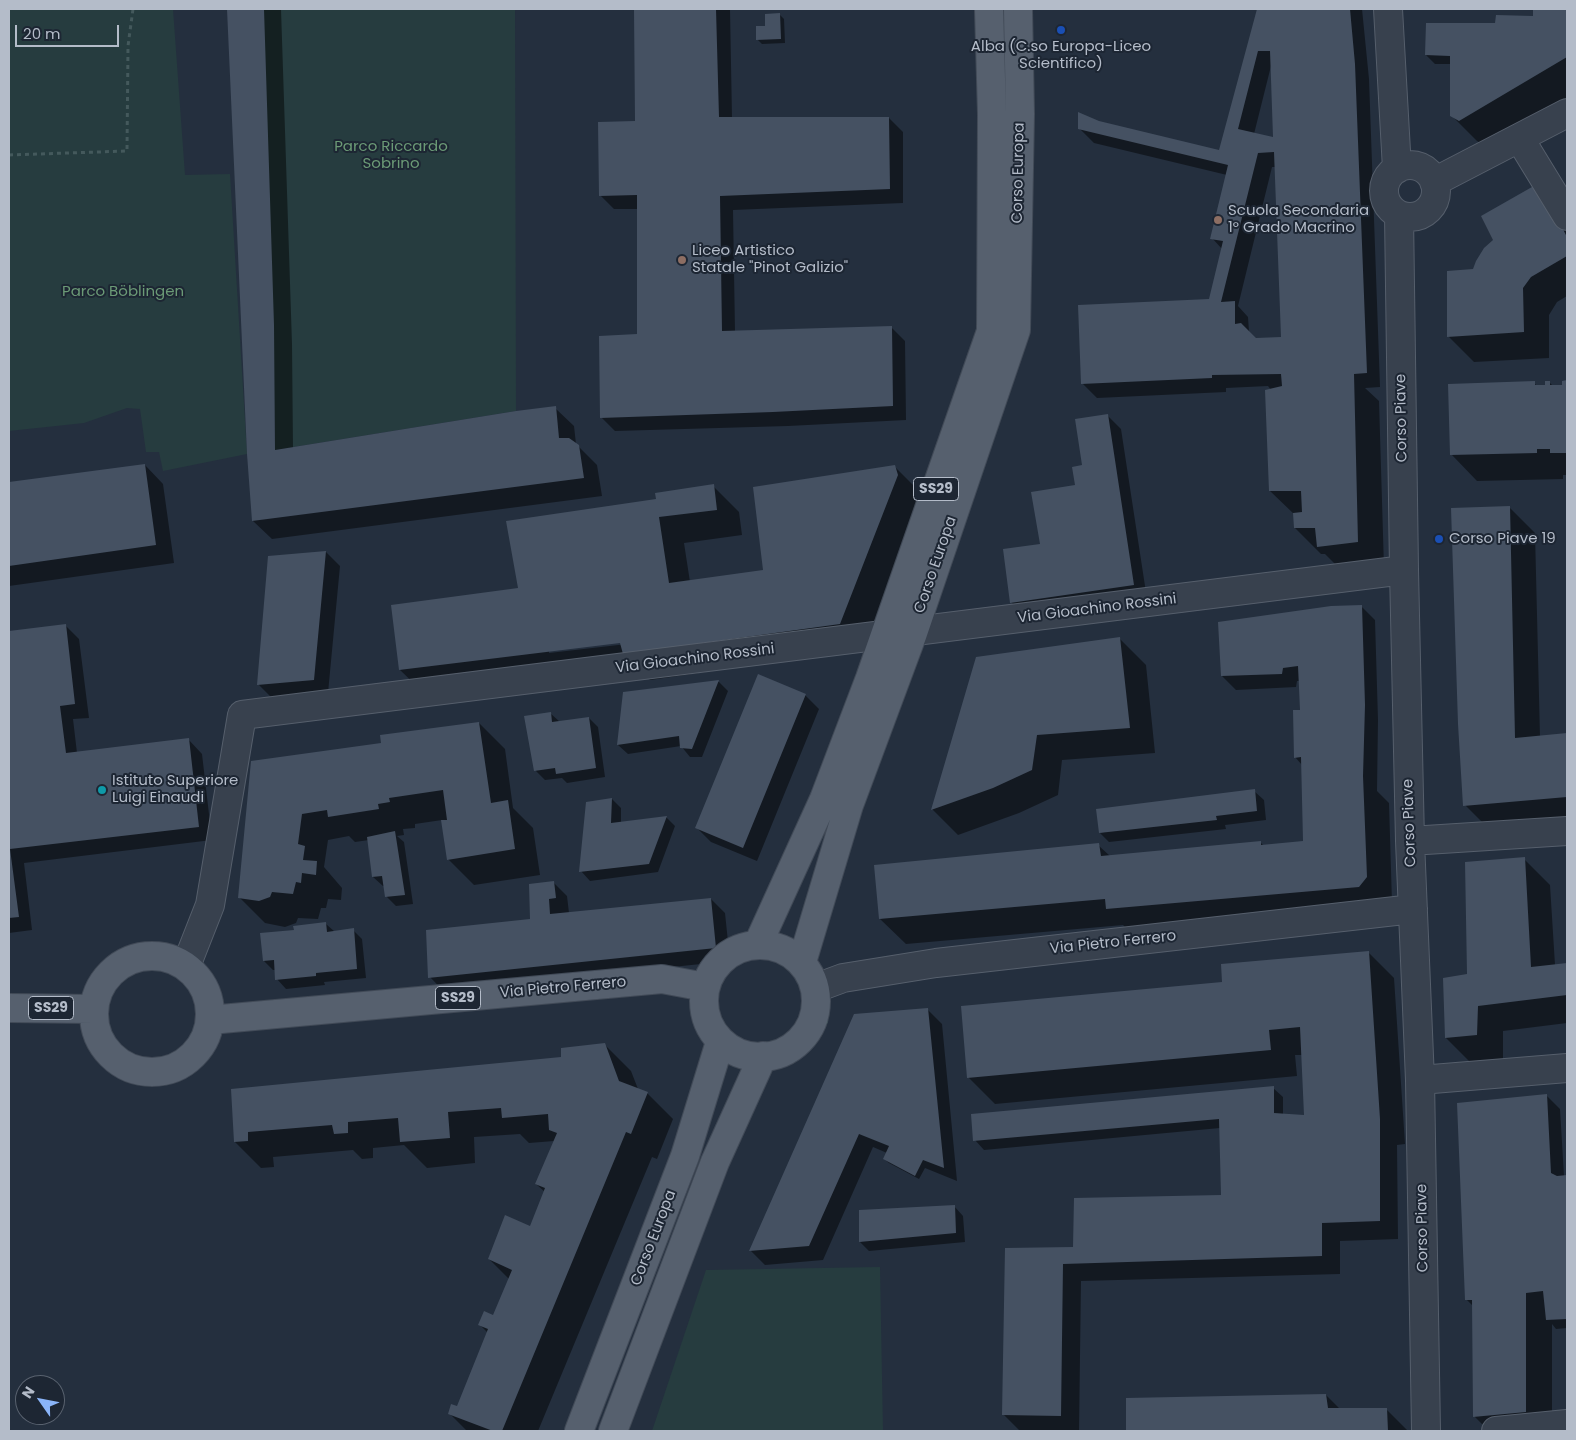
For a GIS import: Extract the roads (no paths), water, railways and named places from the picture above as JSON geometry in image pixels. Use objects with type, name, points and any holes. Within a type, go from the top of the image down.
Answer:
[{"type":"main road","name":"Corso Europa","points":[[758,944],[824,799],[886,636],[991,331],[992,114],[989,9]]},
{"type":"main road","name":"Corso Europa","points":[[802,962],[849,805],[913,633],[1016,330],[1020,114],[1018,9]]},
{"type":"main road","points":[[758,944],[790,952],[802,962],[816,988],[817,1007],[812,1025],[801,1041],[786,1052],[750,1058],[734,1052],[720,1042],[709,1026],[704,1006],[705,986],[713,970],[725,957],[741,948],[758,944]]},
{"type":"main road","name":"SS29","points":[[147,955],[168,958],[186,966],[201,981],[209,1000],[210,1020],[204,1042],[189,1060],[169,1070],[146,1073],[125,1066],[107,1052],[96,1032],[93,1009],[99,989],[111,972],[127,961],[147,955]]},
{"type":"main road","name":"Via Pietro Ferrero","points":[[210,1020],[662,979],[705,986]]},
{"type":"main road","name":"SS29","points":[[9,1008],[93,1009]]},
{"type":"main road","name":"Corso Europa","points":[[579,1431],[686,1156],[720,1042]]},
{"type":"main road","name":"Corso Europa","points":[[613,1431],[715,1162],[763,1056]]},
{"type":"street","points":[[1388,9],[1397,169]]},
{"type":"street","points":[[1434,182],[1567,114]]},
{"type":"street","points":[[1520,139],[1567,216]]},
{"type":"street","points":[[1405,166],[1414,166],[1422,169],[1430,174],[1434,182],[1436,190],[1435,199],[1431,207],[1417,217],[1399,215],[1392,211],[1384,197],[1386,181],[1397,169],[1405,166]]},
{"type":"street","name":"Corso Piave","points":[[1399,215],[1410,841],[1420,1080],[1426,1431]]},
{"type":"street","name":"Via Gioachino Rossini","points":[[186,966],[210,906],[242,715],[913,633],[1404,570]]},
{"type":"street","points":[[1410,841],[1567,831]]},
{"type":"street","name":"Via Pietro Ferrero","points":[[816,988],[843,978],[936,963],[1413,914]]},
{"type":"street","points":[[1420,1080],[1567,1068]]},
{"type":"street","points":[[1496,1431],[1567,1424]]},
{"type":"place","name":"Alba (C.so Europa-Liceo Scientifico)","points":[[1061,30]]},
{"type":"place","name":"Scuola Secondaria 1° Grado Macrino","points":[[1218,220]]},
{"type":"place","name":"Liceo Artistico Statale \"Pinot Galizio\"","points":[[682,260]]},
{"type":"place","name":"Corso Piave 19","points":[[1439,539]]},
{"type":"place","name":"Istituto Superiore Luigi Einaudi","points":[[102,790]]},
{"type":"park label","name":"Parco Riccardo Sobrino","points":[[391,156]]},
{"type":"park label","name":"Parco Böblingen","points":[[123,292]]}]
